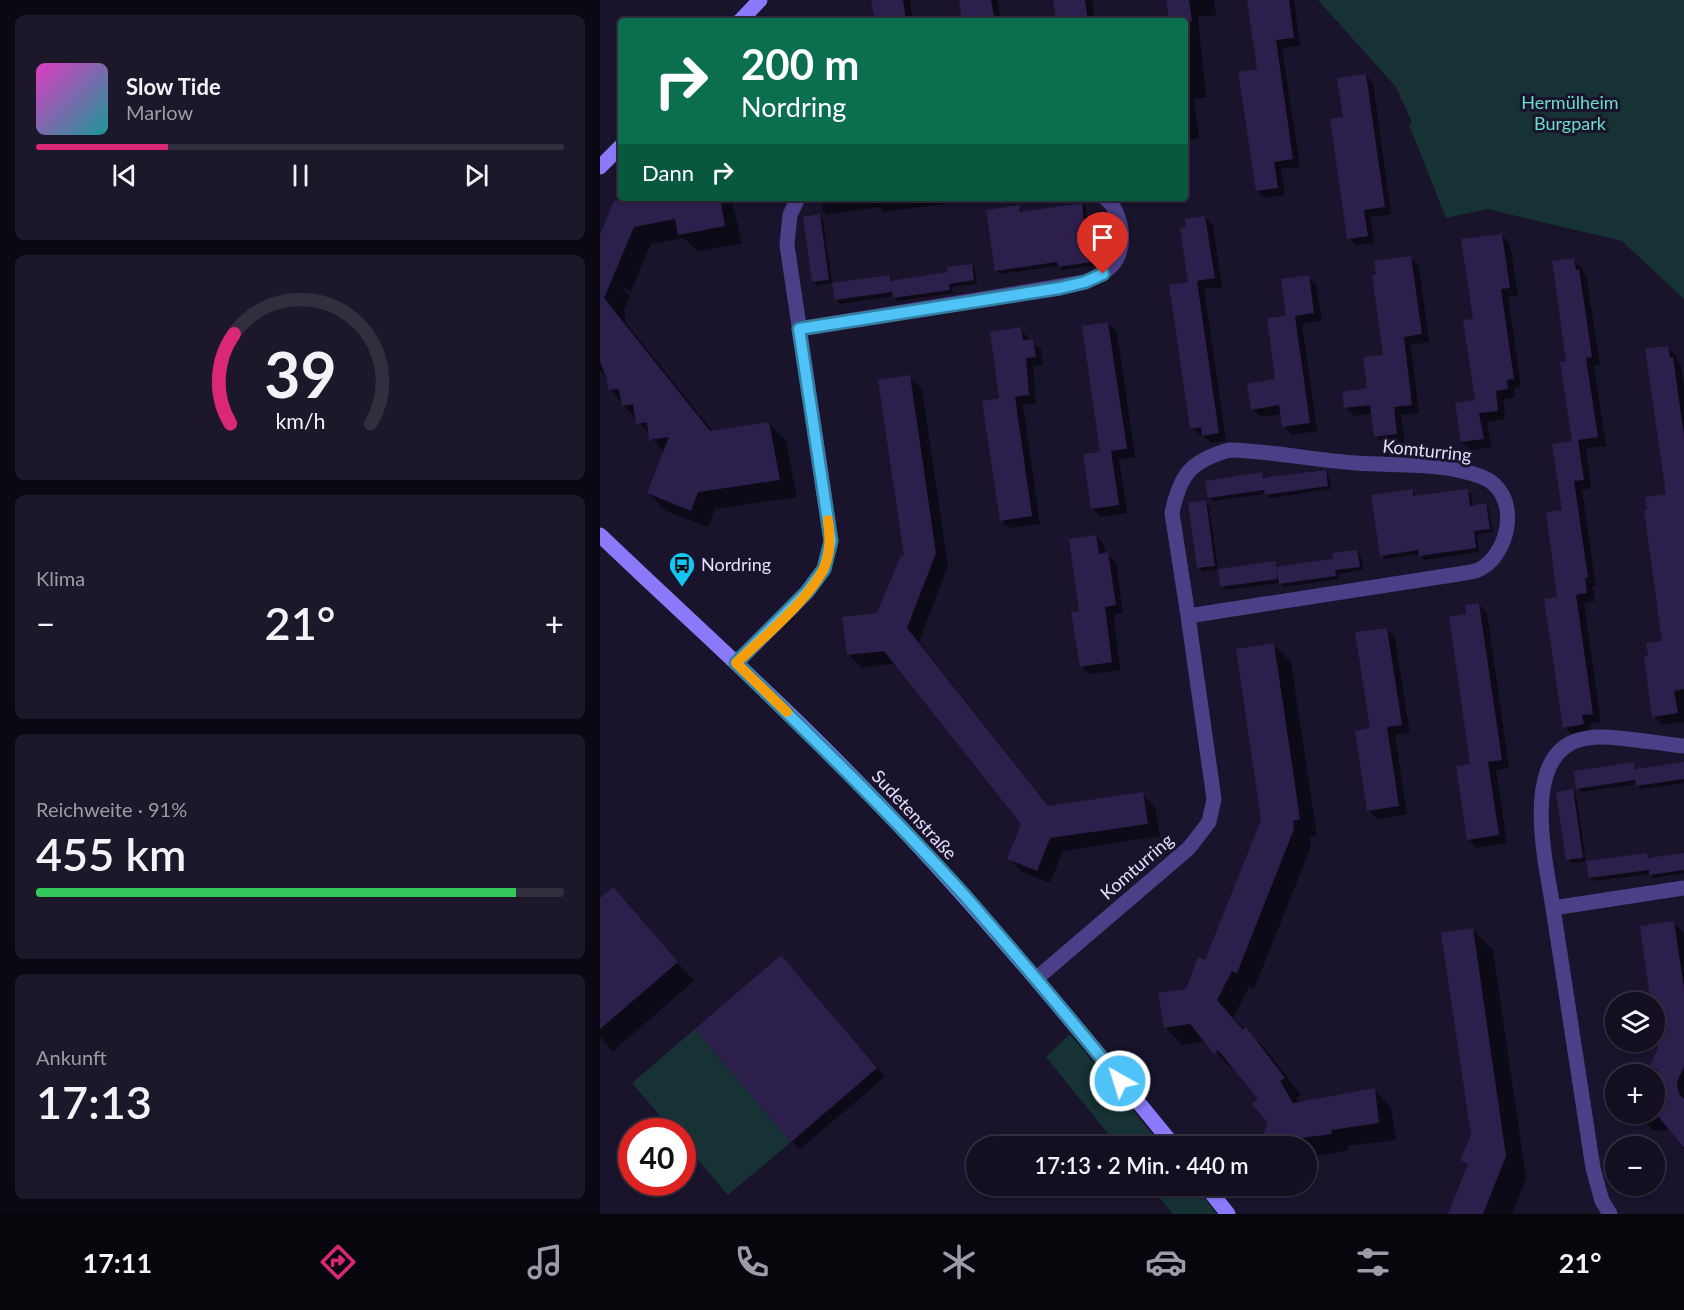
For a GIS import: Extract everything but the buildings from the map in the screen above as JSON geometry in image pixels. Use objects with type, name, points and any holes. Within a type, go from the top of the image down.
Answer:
[{"type":"street","points":[[743,18],[760,0]]},
{"type":"street","points":[[600,167],[618,149]]},
{"type":"street","points":[[736,663],[807,592],[824,569],[831,541],[787,244],[790,215],[797,201]]},
{"type":"street","points":[[799,329],[1085,282],[1103,274],[1119,255],[1121,229],[1113,204],[1109,201]]},
{"type":"street","name":"Komturring","points":[[1037,978],[1189,848],[1209,822],[1213,790],[1172,513],[1184,476],[1194,463],[1213,454],[1229,450],[1269,451],[1353,463],[1451,470],[1483,477],[1503,496],[1508,518],[1505,540],[1494,558],[1482,568],[1465,573],[1188,616]]},
{"type":"street","name":"Sudetenstraße","points":[[600,535],[834,758],[966,897],[1037,978],[1166,1136]]},
{"type":"street","points":[[1610,1214],[1602,1201],[1593,1168],[1553,908],[1540,800],[1545,778],[1554,758],[1568,745],[1587,738],[1684,747]]},
{"type":"street","points":[[1553,908],[1684,888]]},
{"type":"street","points":[[1214,1196],[1228,1214]]},
{"type":"green space","name":"Hermülheim Burgpark","points":[[1318,0],[1684,0],[1684,299],[1622,241],[1487,209],[1446,218],[1409,125],[1412,122],[1396,87]]},
{"type":"green space","points":[[695,1029],[791,1142],[728,1195],[696,1157],[696,1118],[662,1118],[632,1083]]},
{"type":"green space","points":[[1070,1034],[1154,1136],[1110,1136],[1046,1057]]},
{"type":"green space","points":[[1158,1196],[1203,1196],[1217,1214],[1173,1214]]},
{"type":"slow traffic","points":[[787,712],[736,663],[807,592],[824,569],[831,541],[828,520]]},
{"type":"place","name":"Nordring","points":[[682,588]]},
{"type":"route","points":[[1103,274],[1085,282],[1060,288],[799,329],[831,541],[824,569],[807,592],[736,663],[834,758],[966,897],[1037,978],[1120,1081]]}]
